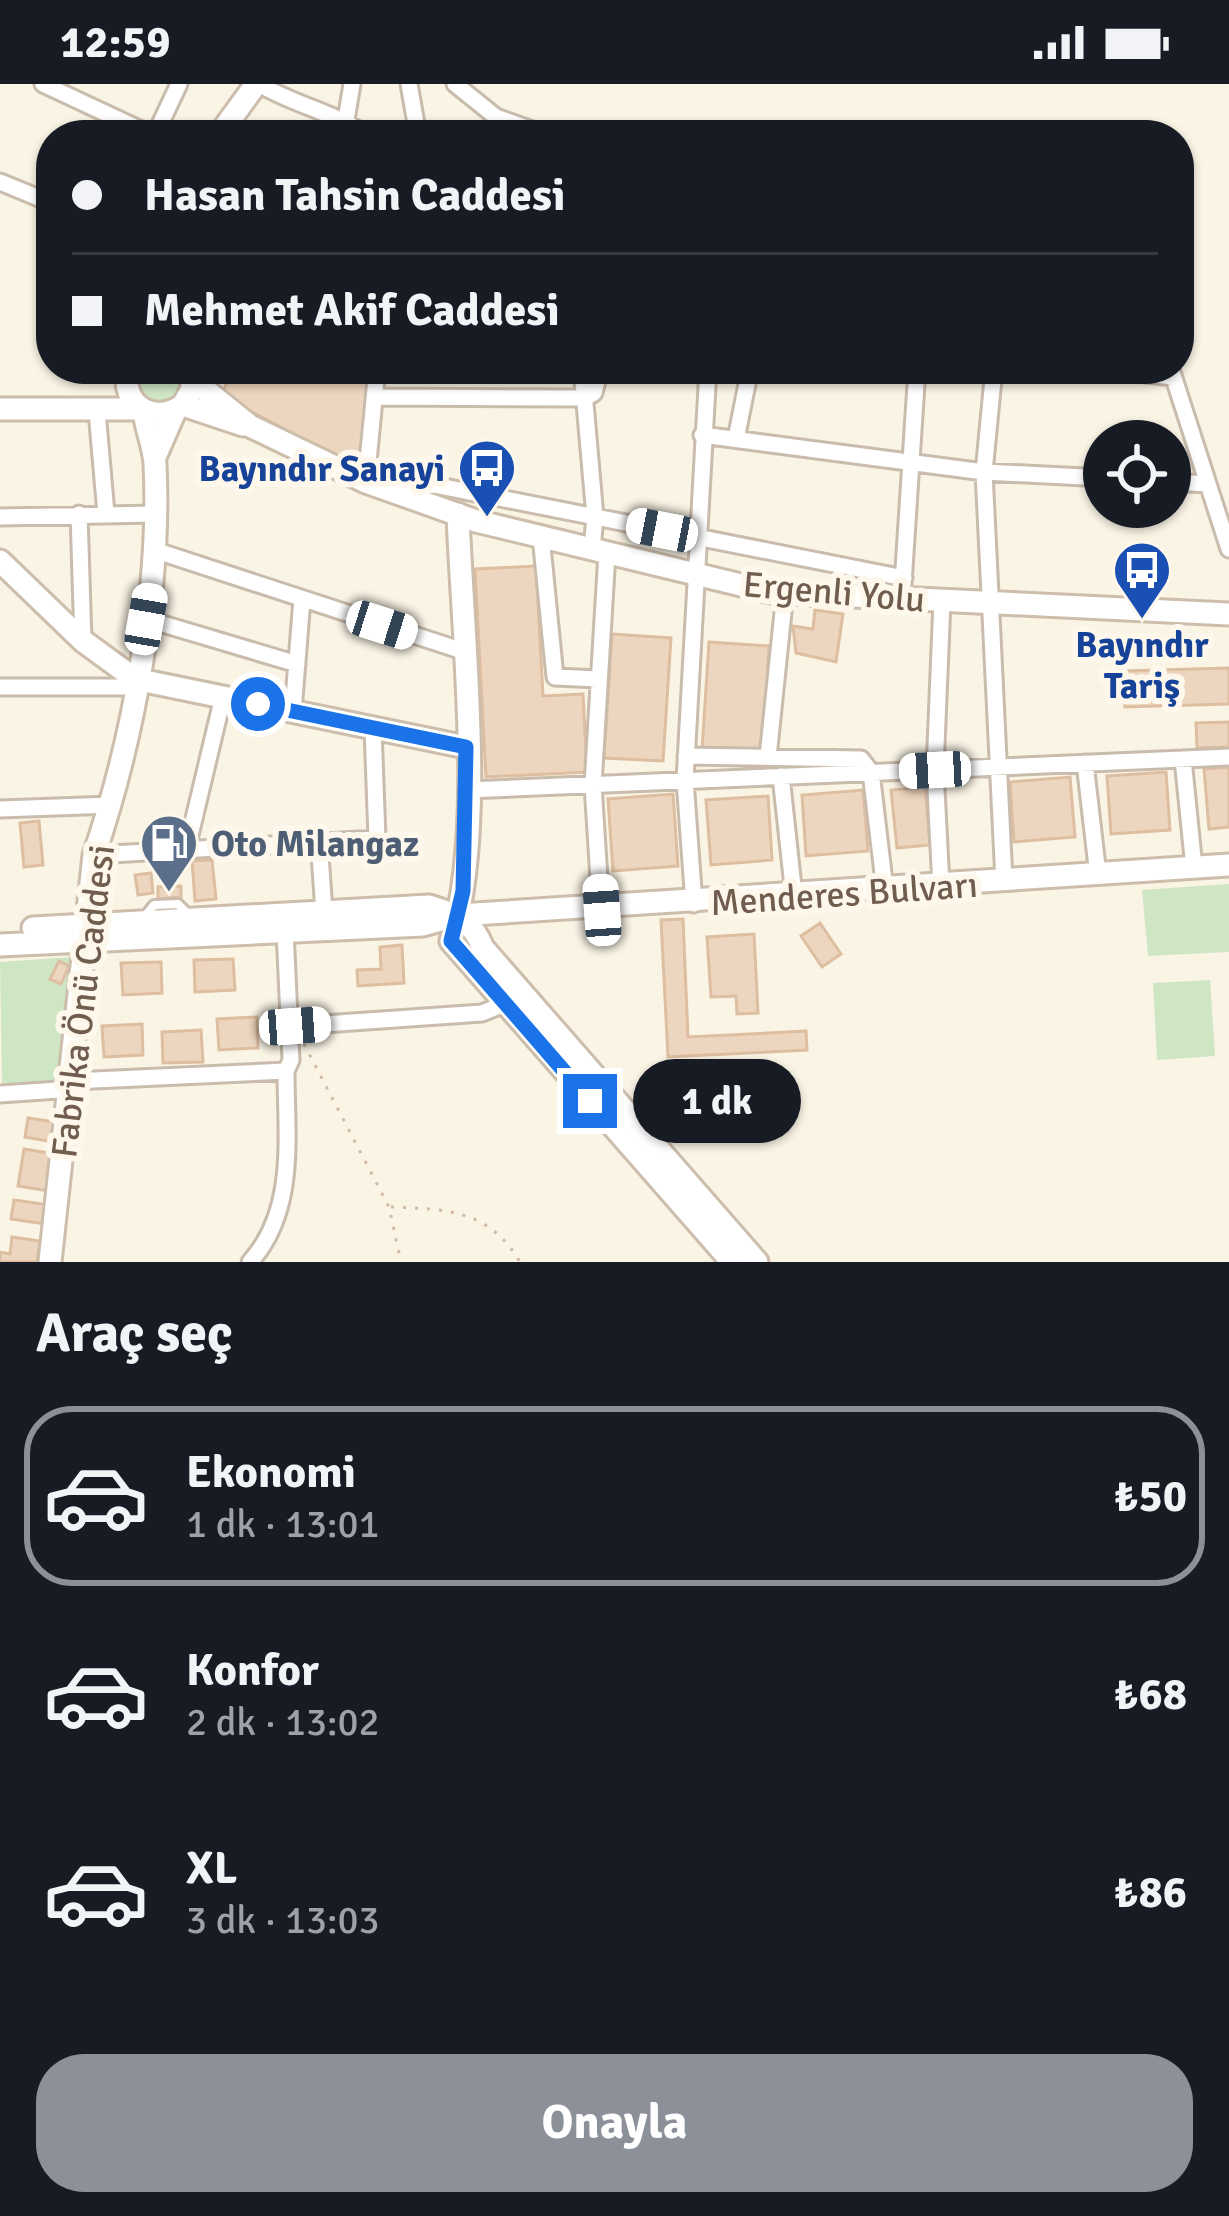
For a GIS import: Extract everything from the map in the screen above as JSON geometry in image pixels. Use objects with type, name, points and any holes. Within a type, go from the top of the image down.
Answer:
[{"type":"street","points":[[43,84],[121,120]]},
{"type":"street","points":[[161,120],[179,84]]},
{"type":"street","points":[[230,120],[258,84],[298,107],[346,120],[352,84]]},
{"type":"street","points":[[410,84],[416,120]]},
{"type":"street","points":[[455,84],[504,120]]},
{"type":"street","points":[[0,182],[36,197]]},
{"type":"street","points":[[59,407],[115,384]]},
{"type":"street","name":"Fabrika Önü Caddesi","points":[[50,1262],[73,1085],[94,855],[112,805],[154,550],[155,457],[129,384]]},
{"type":"street","name":"Fabrika Önü Caddesi","points":[[155,457],[188,384]]},
{"type":"street","name":"Ergenli Yolu","points":[[202,384],[250,426],[365,482],[458,514],[693,574],[785,593],[903,588],[942,601],[1229,614]]},
{"type":"street","points":[[365,482],[377,384]]},
{"type":"street","points":[[584,384],[599,551],[593,784],[602,910]]},
{"type":"street","points":[[377,397],[586,398],[597,384]]},
{"type":"street","points":[[694,904],[685,781],[707,384]]},
{"type":"street","points":[[736,439],[747,384]]},
{"type":"street","points":[[404,495],[427,484],[696,536],[903,588],[916,384]]},
{"type":"street","points":[[993,384],[984,472],[994,767],[1004,881]]},
{"type":"street","points":[[1176,384],[1229,549]]},
{"type":"street","points":[[0,410],[179,408],[250,426]]},
{"type":"street","points":[[97,411],[106,514]]},
{"type":"street","points":[[703,435],[984,472],[1083,477]]},
{"type":"street","points":[[1191,483],[1208,484]]},
{"type":"street","points":[[79,514],[83,640]]},
{"type":"street","points":[[0,517],[155,514]]},
{"type":"street","points":[[458,514],[467,790],[459,915],[451,941],[732,1262]]},
{"type":"street","points":[[541,536],[555,676],[599,679]]},
{"type":"street","points":[[154,550],[463,651]]},
{"type":"street","points":[[0,561],[135,683]]},
{"type":"street","points":[[769,757],[785,593]]},
{"type":"street","points":[[293,712],[302,598]]},
{"type":"street","points":[[941,886],[935,770],[942,601]]},
{"type":"street","points":[[146,619],[297,664]]},
{"type":"street","points":[[0,686],[135,683],[466,747]]},
{"type":"street","points":[[186,852],[223,697]]},
{"type":"street","points":[[94,855],[377,839],[373,728]]},
{"type":"street","points":[[686,756],[852,756],[865,762],[871,772],[884,890]]},
{"type":"street","points":[[467,790],[1229,757]]},
{"type":"street","points":[[1183,759],[1194,868]]},
{"type":"street","points":[[1085,763],[1098,875]]},
{"type":"street","points":[[781,776],[794,896]]},
{"type":"street","points":[[0,809],[112,805]]},
{"type":"street","points":[[319,840],[324,912]]},
{"type":"street","name":"Menderes Bulvarı","points":[[0,930],[285,932],[423,925],[459,915],[602,910],[1229,865]]},
{"type":"street","name":"Menderes Bulvarı","points":[[0,945],[141,921],[429,906],[459,915]]},
{"type":"street","points":[[459,915],[475,926],[483,948],[758,1262]]},
{"type":"street","points":[[250,1262],[269,1241],[286,1190],[286,1071],[291,1060],[285,932]]},
{"type":"street","points":[[295,1026],[482,1013],[504,1004]]},
{"type":"street","points":[[0,1094],[286,1071]]},
{"type":"path","points":[[295,1026],[389,1208],[401,1262]]},
{"type":"path","points":[[389,1208],[460,1210],[509,1244],[520,1262]]},
{"type":"green space","points":[[137,384],[183,384],[182,394],[161,407],[138,396]]},
{"type":"green space","points":[[1229,884],[1229,952],[1148,956],[1142,890]]},
{"type":"green space","points":[[72,957],[67,1070],[57,1082],[2,1083],[0,962]]},
{"type":"green space","points":[[1210,980],[1215,1056],[1157,1060],[1153,983]]},
{"type":"building","points":[[226,384],[371,384],[361,470],[222,396]]},
{"type":"building","points":[[536,566],[543,696],[583,694],[587,772],[486,777],[475,569]]},
{"type":"building","points":[[815,610],[843,614],[836,662],[796,653],[793,626],[813,629]]},
{"type":"building","points":[[612,634],[671,638],[663,761],[604,758]]},
{"type":"building","points":[[709,642],[769,646],[763,753],[702,750]]},
{"type":"building","points":[[1229,668],[1229,704],[1125,707],[1124,671]]},
{"type":"building","points":[[1229,722],[1229,747],[1197,748],[1196,723]]},
{"type":"building","points":[[1229,767],[1229,827],[1209,829],[1204,769]]},
{"type":"building","points":[[1166,772],[1170,830],[1111,834],[1107,776]]},
{"type":"building","points":[[1070,777],[1075,837],[1014,842],[1010,782]]},
{"type":"building","points":[[925,787],[930,845],[897,848],[891,790]]},
{"type":"building","points":[[863,790],[868,851],[806,856],[802,795]]},
{"type":"building","points":[[673,794],[678,866],[613,871],[608,799]]},
{"type":"building","points":[[768,796],[772,860],[711,865],[706,800]]},
{"type":"building","points":[[39,821],[43,865],[24,867],[20,823]]},
{"type":"building","points":[[212,860],[216,899],[195,901],[192,861]]},
{"type":"building","points":[[151,873],[153,893],[138,895],[135,875]]},
{"type":"building","points":[[181,886],[181,897],[158,899],[158,887]]},
{"type":"building","points":[[683,919],[688,1037],[806,1031],[807,1050],[668,1057],[661,920]]},
{"type":"building","points":[[820,923],[841,954],[822,967],[801,936]]},
{"type":"building","points":[[754,934],[758,1013],[737,1014],[736,996],[711,997],[707,937]]},
{"type":"building","points":[[402,945],[404,983],[358,986],[357,970],[381,969],[380,947]]},
{"type":"building","points":[[233,959],[235,990],[195,992],[194,960]]},
{"type":"building","points":[[59,961],[69,966],[61,984],[50,979]]},
{"type":"building","points":[[161,962],[162,993],[123,995],[121,963]]},
{"type":"building","points":[[257,1017],[258,1048],[219,1050],[217,1019]]},
{"type":"building","points":[[142,1024],[143,1055],[104,1057],[102,1026]]},
{"type":"building","points":[[201,1030],[203,1062],[163,1063],[162,1032]]},
{"type":"building","points":[[28,1118],[62,1123],[59,1143],[25,1137]]},
{"type":"building","points":[[24,1149],[55,1154],[49,1191],[18,1186]]},
{"type":"building","points":[[14,1200],[49,1205],[46,1224],[11,1219]]},
{"type":"building","points":[[12,1237],[40,1241],[37,1262],[0,1262],[0,1252],[10,1254]]},
{"type":"place","name":"Bayındır Sanayi","points":[[487,519]]},
{"type":"place","name":"Bayındır Tariş","points":[[1142,621]]},
{"type":"place","name":"Oto Milangaz","points":[[169,894]]},
{"type":"route","points":[[258,704],[466,747],[463,891],[451,941],[590,1101]]}]
